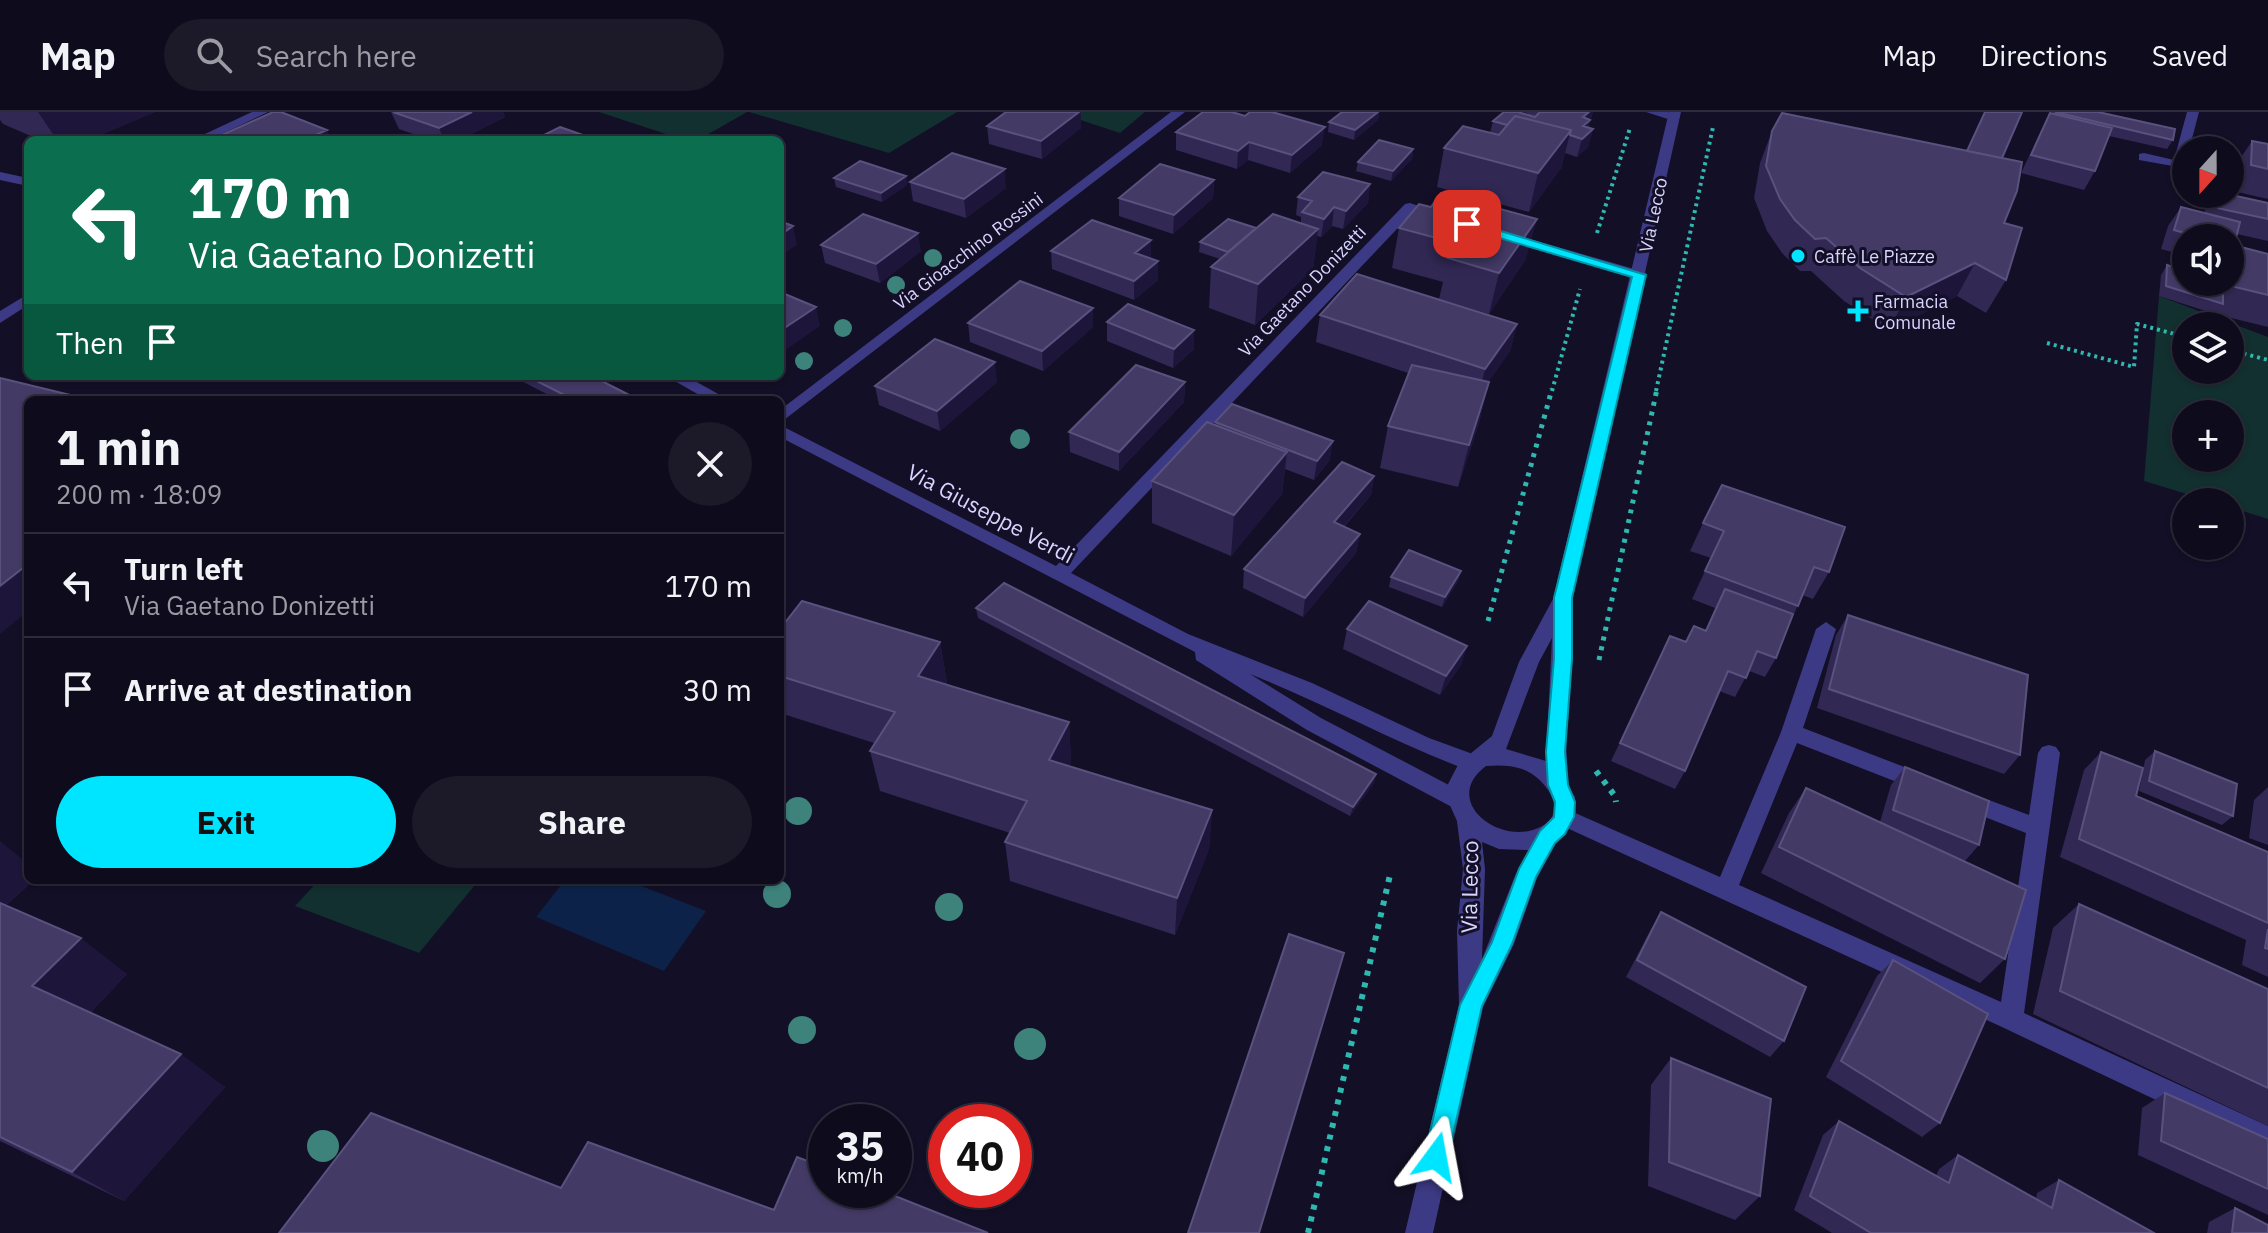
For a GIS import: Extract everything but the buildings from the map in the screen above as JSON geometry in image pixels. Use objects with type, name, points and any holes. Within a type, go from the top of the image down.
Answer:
[{"type":"street","points":[[207,136],[262,112]]},
{"type":"street","name":"Via Gioacchino Rossini","points":[[784,415],[1179,112]]},
{"type":"street","points":[[1652,112],[1675,114]]},
{"type":"street","points":[[2144,157],[2179,165],[2193,112]]},
{"type":"street","name":"Via Lecco","points":[[1419,1233],[1471,1005],[1502,944],[1526,876],[1547,837],[1558,828],[1564,817],[1565,802],[1558,785],[1556,730],[1563,659],[1563,598],[1675,114]]},
{"type":"street","points":[[0,176],[24,181]]},
{"type":"street","name":"Via Gaetano Donizetti","points":[[1058,575],[1410,207],[1452,220]]},
{"type":"street","points":[[1495,233],[1640,275]]},
{"type":"street","points":[[0,318],[24,301]]},
{"type":"street","points":[[682,380],[713,396]]},
{"type":"street","name":"Via Giuseppe Verdi","points":[[784,432],[1181,639],[1305,688],[1422,744],[1478,761]]},
{"type":"street","name":"Via Lecco","points":[[1471,1005],[1468,960],[1474,869],[1460,779],[1501,740],[1529,662],[1563,598]]},
{"type":"street","points":[[1725,891],[1791,732],[1826,629]]},
{"type":"street","name":"Via Giuseppe Verdi","points":[[1181,639],[1278,704],[1463,809]]},
{"type":"street","points":[[1791,732],[2037,828]]},
{"type":"street","points":[[2011,1019],[2049,753]]},
{"type":"street","points":[[1478,761],[1505,757],[1527,762],[1545,772],[1558,785]]},
{"type":"street","name":"Via Lecco","points":[[1463,809],[1483,831],[1504,841],[1526,843],[1547,837]]},
{"type":"street","points":[[1564,817],[2011,1019],[2268,1140]]},
{"type":"path","points":[[1488,621],[1588,260],[1630,127]]},
{"type":"path","points":[[1596,673],[1713,127]]},
{"type":"path","points":[[2047,343],[2134,367],[2137,324],[2172,333]]},
{"type":"path","points":[[2244,354],[2268,360]]},
{"type":"path","points":[[1589,762],[1615,796],[1623,843]]},
{"type":"path","points":[[1308,1233],[1390,875]]},
{"type":"green space","points":[[599,112],[747,112],[705,136],[672,136]]},
{"type":"green space","points":[[749,112],[957,112],[889,153]]},
{"type":"green space","points":[[1056,112],[1145,112],[1120,133]]},
{"type":"green space","points":[[2159,296],[2202,312],[2172,312],[2172,384],[2244,384],[2244,328],[2268,337],[2268,519],[2244,511],[2244,488],[2172,490],[2144,481]]},
{"type":"green space","points":[[315,884],[476,884],[419,953],[295,906]]},
{"type":"water","points":[[562,884],[636,884],[706,911],[664,971],[536,917]]},
{"type":"place","name":"Caffè Le Piazze","points":[[1798,256]]},
{"type":"place","name":"Farmacia Comunale","points":[[1858,311]]},
{"type":"route","points":[[1436,1157],[1471,1005],[1502,944],[1526,876],[1547,837],[1558,828],[1564,817],[1565,802],[1556,773],[1557,714],[1563,659],[1563,598],[1640,275],[1467,224]]}]
